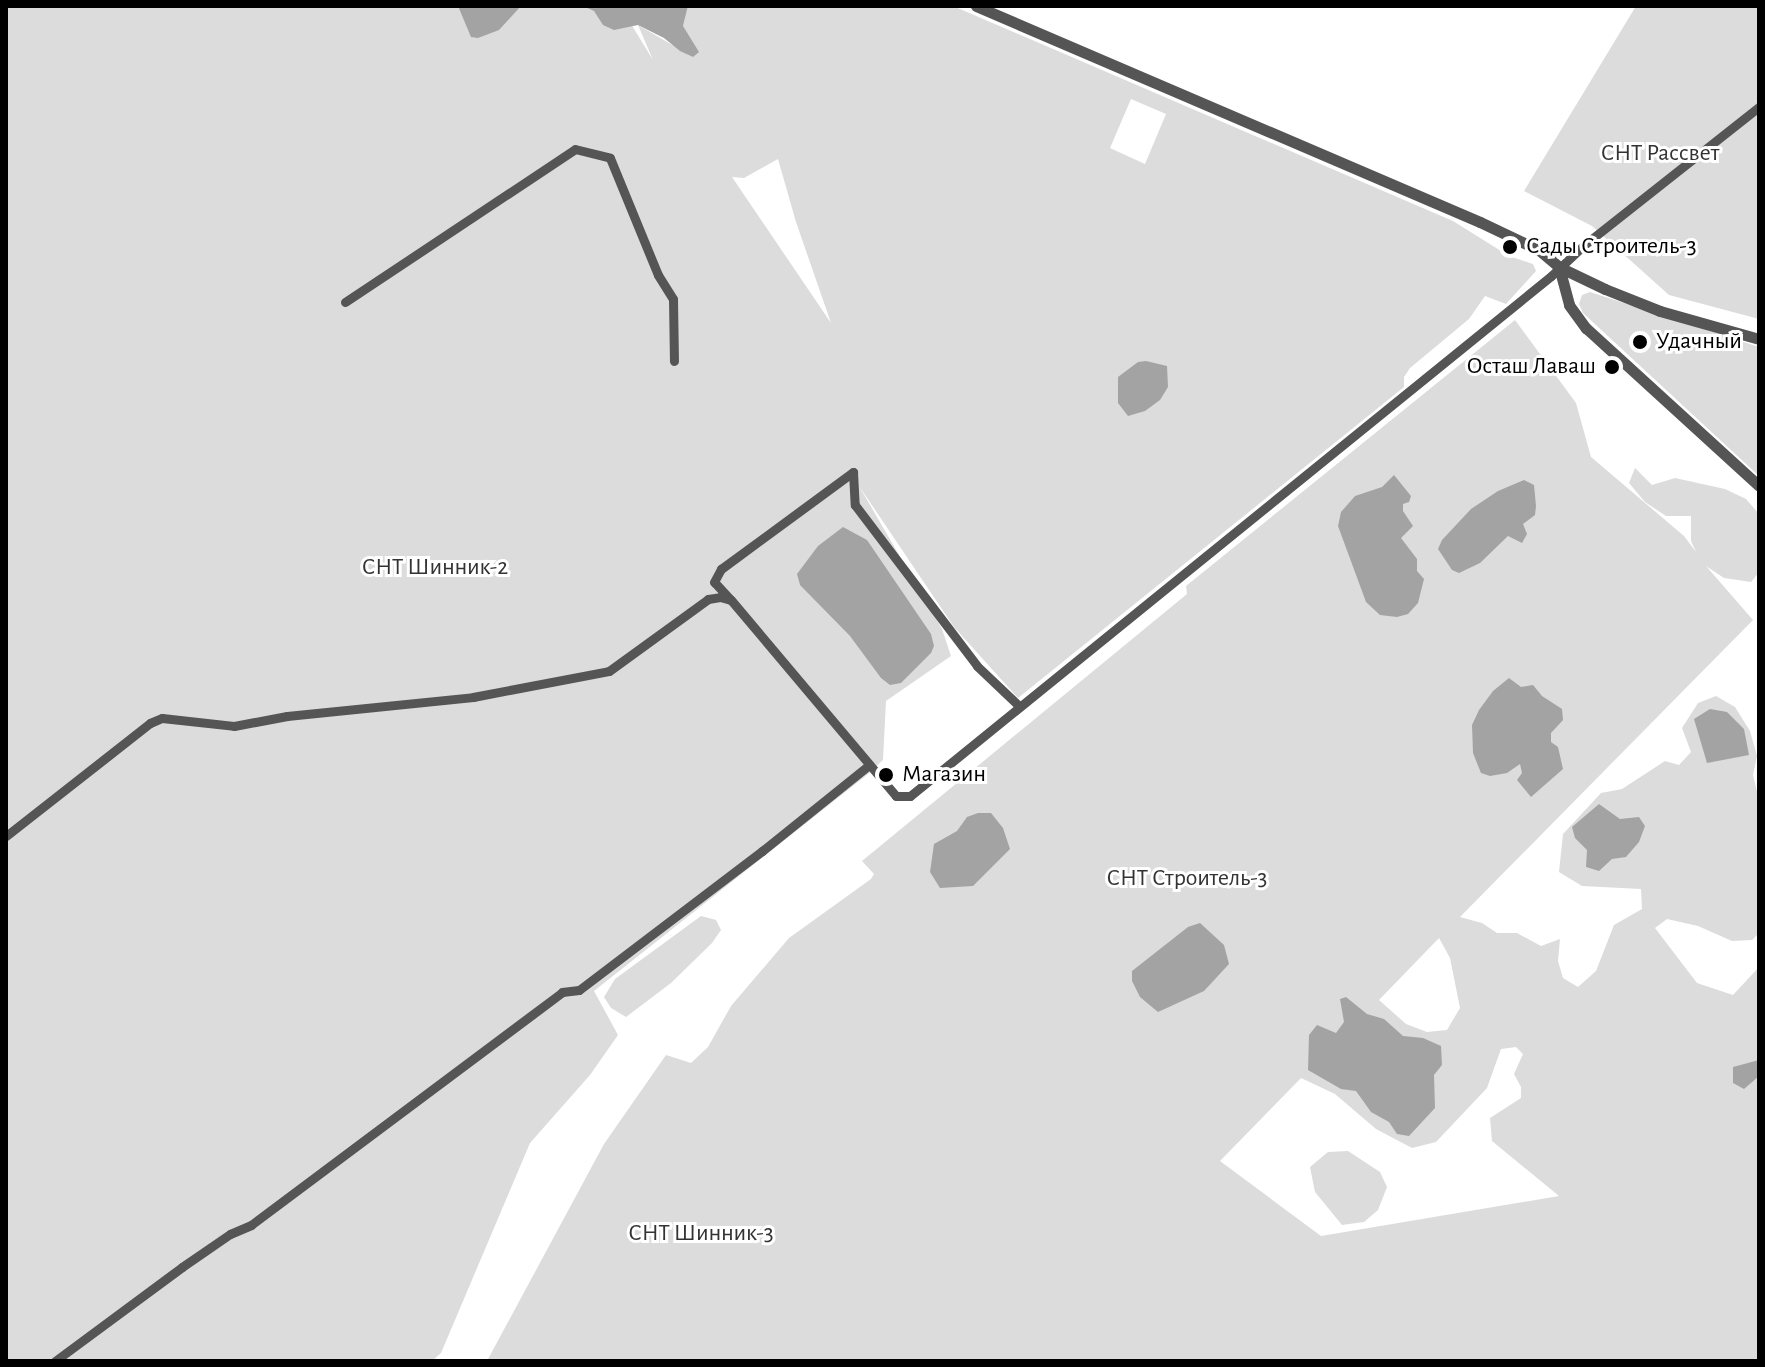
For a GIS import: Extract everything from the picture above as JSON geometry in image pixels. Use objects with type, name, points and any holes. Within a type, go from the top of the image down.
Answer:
[{"type":"street","points":[[976,6],[1480,222],[1539,250],[1559,267],[1660,311],[1759,339]]},
{"type":"street","points":[[1018,705],[977,666],[855,505],[853,472],[721,569],[714,582],[896,796],[910,796],[1018,705],[1173,585],[1559,267],[1759,107]]},
{"type":"street","points":[[345,302],[575,149],[610,158],[658,275],[673,299],[674,361]]},
{"type":"street","points":[[1559,267],[1569,305],[1586,328],[1759,486]]},
{"type":"street","points":[[6,836],[150,723],[162,718],[234,726],[532,687],[609,671],[708,599],[720,597],[731,600]]},
{"type":"street","points":[[55,1361],[182,1267],[230,1234],[251,1225],[562,992],[579,990],[869,765]]},
{"type":"green space","name":"СНТ Шинник-2","points":[[6,6],[620,6],[653,60],[638,25],[693,57],[683,26],[688,6],[953,6],[1453,221],[1509,256],[1533,264],[1536,271],[1506,304],[1485,296],[1469,319],[1410,368],[1404,377],[1404,387],[1018,698],[954,627],[859,486],[942,629],[951,656],[886,701],[883,760],[594,991],[618,1035],[590,1075],[530,1143],[441,1353],[432,1361],[6,1361]],"holes":[[[1131,99],[1166,114],[1145,164],[1110,148]],[[778,159],[796,222],[831,323],[732,177],[744,178]]]},
{"type":"green space","name":"СНТ Рассвет","points":[[1636,6],[1759,6],[1759,319],[1669,295],[1592,226],[1524,191]]},
{"type":"green space","points":[[1590,292],[1759,347],[1759,476],[1583,313],[1579,304],[1582,295]]},
{"type":"green space","points":[[1515,320],[1576,403],[1591,457],[1684,536],[1696,552],[1691,541],[1691,516],[1666,516],[1645,502],[1629,483],[1635,468],[1652,485],[1675,478],[1725,489],[1746,499],[1759,514],[1759,572],[1751,582],[1724,578],[1706,566],[1753,620],[1460,917],[1482,923],[1497,933],[1517,933],[1541,946],[1560,939],[1558,961],[1563,978],[1578,987],[1596,971],[1614,925],[1642,909],[1641,889],[1582,886],[1559,872],[1563,834],[1601,793],[1622,789],[1665,761],[1679,765],[1691,752],[1682,728],[1698,703],[1716,696],[1735,707],[1750,731],[1757,756],[1753,775],[1759,800],[1759,933],[1752,940],[1732,941],[1698,926],[1667,919],[1655,928],[1697,983],[1733,995],[1759,967],[1759,1361],[487,1361],[604,1144],[666,1055],[691,1063],[708,1047],[731,1006],[789,938],[871,879],[874,874],[862,861],[1187,594],[1186,586]],"holes":[[[1439,938],[1450,958],[1460,1008],[1447,1030],[1427,1032],[1406,1024],[1379,1000]],[[1516,1047],[1523,1054],[1514,1074],[1521,1087],[1521,1098],[1490,1118],[1492,1141],[1559,1196],[1321,1236],[1220,1161],[1301,1078],[1335,1094],[1376,1129],[1412,1148],[1436,1142],[1487,1088],[1501,1049]]]},
{"type":"green space","points":[[701,916],[716,920],[721,930],[712,943],[671,983],[626,1017],[611,1008],[604,997],[615,979]]},
{"type":"green space","points":[[1348,1151],[1380,1172],[1387,1187],[1378,1210],[1364,1222],[1342,1225],[1315,1192],[1310,1167],[1328,1152]]},
{"type":"shaded area","points":[[458,6],[521,6],[499,30],[478,38],[471,37]]},
{"type":"shaded area","points":[[583,6],[688,6],[683,26],[699,52],[693,57],[638,25],[614,30],[603,25],[594,11]]},
{"type":"shaded area","points":[[1138,362],[1167,366],[1168,387],[1160,400],[1145,411],[1128,416],[1118,403],[1118,377]]},
{"type":"shaded area","points":[[1394,475],[1411,496],[1409,502],[1403,504],[1403,511],[1413,526],[1401,538],[1417,559],[1417,571],[1424,579],[1418,603],[1408,614],[1397,617],[1380,615],[1366,602],[1338,526],[1341,512],[1355,496],[1382,487]]},
{"type":"shaded area","points":[[1524,480],[1534,485],[1536,506],[1535,515],[1523,524],[1527,534],[1522,543],[1508,536],[1480,563],[1459,573],[1452,570],[1438,549],[1442,540],[1471,509],[1498,491]]},
{"type":"shaded area","points":[[843,527],[867,540],[931,634],[934,646],[931,653],[901,683],[890,685],[881,678],[850,636],[800,585],[797,574],[818,546]]},
{"type":"shaded area","points":[[1509,678],[1521,687],[1533,685],[1542,696],[1562,709],[1563,720],[1551,733],[1551,742],[1558,747],[1563,769],[1531,797],[1517,780],[1522,773],[1520,764],[1507,773],[1490,776],[1481,773],[1473,753],[1472,725],[1479,710],[1493,691]]},
{"type":"shaded area","points":[[1710,709],[1727,712],[1744,729],[1749,755],[1707,763],[1694,719]]},
{"type":"shaded area","points":[[1599,804],[1620,819],[1639,817],[1645,826],[1639,842],[1626,857],[1612,859],[1599,871],[1586,867],[1587,850],[1575,838],[1572,827]]},
{"type":"shaded area","points":[[991,813],[1003,828],[1010,849],[973,886],[940,888],[930,872],[934,844],[957,831],[967,817]]},
{"type":"shaded area","points":[[1200,923],[1224,945],[1229,964],[1204,991],[1158,1012],[1140,997],[1132,981],[1132,971],[1188,927]]},
{"type":"shaded area","points":[[1346,997],[1367,1014],[1384,1019],[1403,1036],[1423,1038],[1441,1046],[1442,1065],[1434,1075],[1435,1108],[1409,1136],[1397,1134],[1389,1122],[1371,1112],[1356,1091],[1341,1089],[1308,1070],[1309,1035],[1317,1025],[1336,1033],[1344,1022],[1340,999]]},
{"type":"shaded area","points":[[1759,1060],[1759,1076],[1744,1089],[1733,1083],[1733,1067]]},
{"type":"place","name":"Сады Строитель-3","points":[[1510,247]]},
{"type":"place","name":"Удачный","points":[[1640,342]]},
{"type":"place","name":"Осташ Лаваш","points":[[1612,367]]},
{"type":"place","name":"Магазин","points":[[886,775]]},
{"type":"park label","name":"СНТ Строитель-3","points":[[1187,879]]},
{"type":"park label","name":"СНТ Шинник-3","points":[[701,1234]]}]
